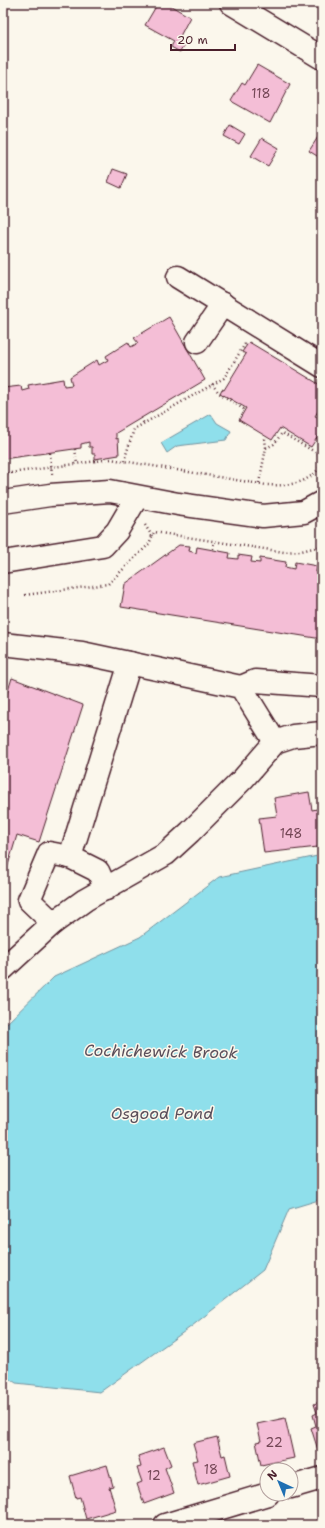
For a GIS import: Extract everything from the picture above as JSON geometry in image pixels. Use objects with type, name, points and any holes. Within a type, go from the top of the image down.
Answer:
[{"type":"street","points":[[231,3],[322,58]]},
{"type":"street","points":[[178,278],[223,304],[322,366]]},
{"type":"street","points":[[197,342],[223,304]]},
{"type":"street","points":[[3,502],[50,495],[110,491],[178,504],[263,516],[304,512],[322,502]]},
{"type":"street","points":[[3,562],[103,546],[117,531],[137,497]]},
{"type":"street","points":[[3,644],[82,653],[240,687],[255,681],[322,686]]},
{"type":"street","points":[[70,857],[130,663]]},
{"type":"street","points":[[240,687],[275,742]]},
{"type":"street","points":[[3,968],[53,923],[85,900],[166,854],[243,779],[275,742],[293,736],[322,733]]},
{"type":"street","points":[[53,923],[30,900],[49,853],[70,857],[98,871],[106,889]]},
{"type":"street","points":[[299,1485],[322,1478]]},
{"type":"street","points":[[165,1525],[259,1497]]},
{"type":"path","points":[[124,461],[134,430],[224,378],[249,338]]},
{"type":"path","points":[[212,384],[219,393],[245,410]]},
{"type":"path","points":[[318,414],[322,408]]},
{"type":"path","points":[[141,418],[144,424]]},
{"type":"path","points":[[266,448],[274,444],[282,433],[322,456]]},
{"type":"path","points":[[259,483],[266,448],[266,437]]},
{"type":"path","points":[[75,449],[77,464]]},
{"type":"path","points":[[50,453],[53,481]]},
{"type":"path","points":[[3,474],[110,459],[286,486],[301,482],[314,474],[322,464]]},
{"type":"path","points":[[143,519],[152,536]]},
{"type":"path","points":[[25,595],[108,584],[146,548],[154,532],[284,552],[301,551],[322,546]]},
{"type":"path","points":[[213,549],[214,542]]},
{"type":"water","points":[[211,414],[217,423],[231,431],[226,440],[177,446],[167,453],[161,443]]},
{"type":"water","name":"Osgood Pond","points":[[322,855],[322,1199],[289,1209],[263,1270],[192,1326],[100,1392],[16,1383],[3,1374],[3,1027],[54,977],[140,937],[219,877]]},
{"type":"building","points":[[158,3],[166,3],[190,17],[179,38],[186,42],[180,52],[171,47],[174,41],[145,25]]},
{"type":"building","points":[[257,65],[290,84],[270,123],[231,101],[242,83],[245,85]]},
{"type":"building","points":[[230,125],[245,134],[239,144],[224,136]]},
{"type":"building","points":[[318,137],[322,139],[322,159],[309,151]]},
{"type":"building","points":[[262,138],[279,148],[268,166],[251,156]]},
{"type":"building","points":[[113,169],[127,174],[121,188],[108,182]]},
{"type":"building","points":[[169,317],[205,380],[116,433],[116,439],[118,438],[119,455],[95,459],[95,454],[92,454],[92,447],[89,447],[89,442],[81,444],[81,448],[3,459],[3,388],[21,386],[22,391],[29,389],[28,385],[63,379],[64,386],[72,385],[70,377],[97,360],[99,365],[108,360],[106,356],[128,342],[131,347],[138,343],[134,338]]},
{"type":"building","points":[[249,342],[322,386],[322,405],[315,416],[322,420],[322,430],[311,447],[280,428],[272,440],[239,420],[246,408],[220,393],[222,389],[224,390],[246,354],[242,352]]},
{"type":"building","points":[[179,545],[190,546],[189,551],[196,553],[197,547],[230,553],[229,558],[238,559],[238,555],[252,557],[251,562],[260,563],[260,558],[286,562],[285,567],[294,569],[295,562],[317,566],[316,572],[322,573],[322,639],[121,607],[125,584]]},
{"type":"building","points":[[12,678],[83,705],[39,842],[17,835],[3,882],[3,706]]},
{"type":"building","points":[[309,792],[312,810],[322,808],[322,851],[318,847],[264,853],[259,818],[277,816],[274,798]]},
{"type":"building","points":[[322,1401],[322,1449],[318,1450],[311,1428],[316,1426],[313,1415],[317,1413],[314,1404]]},
{"type":"building","points":[[285,1418],[294,1458],[275,1462],[260,1462],[256,1442],[261,1441],[257,1424]]},
{"type":"building","points":[[217,1437],[222,1456],[225,1455],[230,1476],[198,1485],[192,1461],[198,1460],[193,1443]]},
{"type":"building","points":[[164,1447],[171,1465],[165,1468],[174,1493],[144,1504],[137,1484],[142,1482],[137,1468],[141,1467],[138,1456]]},
{"type":"building","points":[[107,1465],[113,1486],[109,1487],[116,1510],[86,1519],[80,1497],[76,1498],[70,1476]]},
{"type":"water label","name":"Cochichewick Brook","points":[[161,1051]]}]
